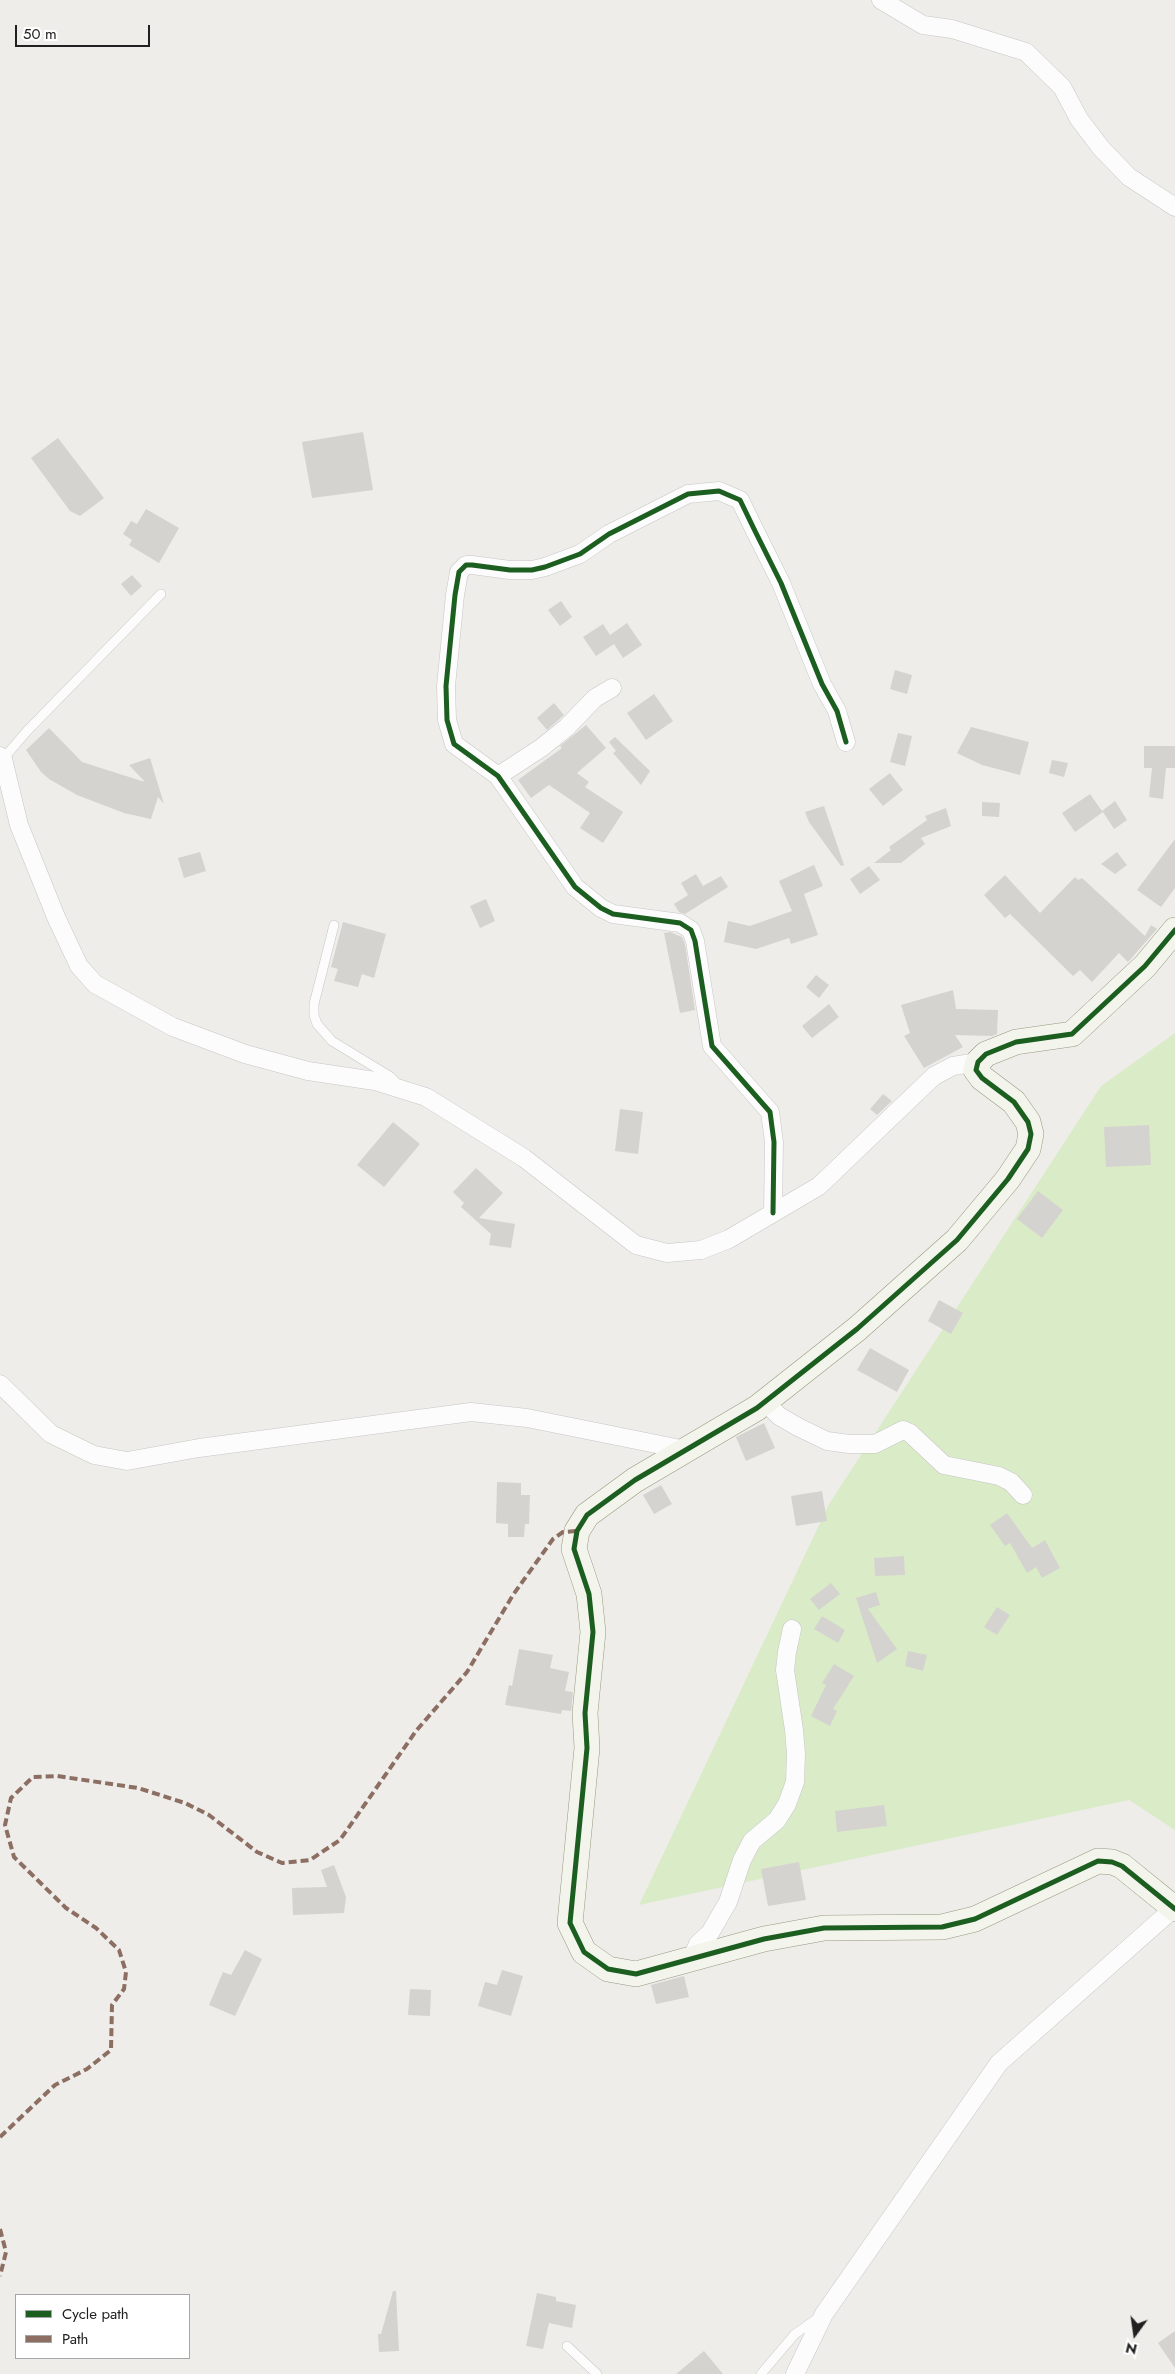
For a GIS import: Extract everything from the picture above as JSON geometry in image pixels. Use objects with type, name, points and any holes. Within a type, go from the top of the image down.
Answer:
[{"type":"street","points":[[881,0],[923,25],[952,29],[1026,52],[1062,87],[1078,119],[1101,148],[1129,177],[1175,207]]},
{"type":"street","points":[[774,1213],[774,1142],[770,1112],[712,1046],[695,941],[691,930],[680,923],[613,914],[575,887],[498,776],[454,744],[447,720],[446,686],[459,572],[463,568],[472,565],[510,570],[532,570],[545,567],[580,554],[608,534],[688,494],[718,491],[740,500],[781,583],[822,684],[837,711],[846,742]]},
{"type":"street","points":[[498,776],[542,748],[566,728],[595,698],[612,688]]},
{"type":"street","points":[[2,757],[19,825],[56,917],[79,966],[95,984],[173,1027],[244,1054],[308,1071],[375,1080],[426,1097],[524,1158],[636,1245],[667,1253],[701,1250],[729,1239],[819,1186],[934,1076],[953,1066],[978,1062]]},
{"type":"street","points":[[795,2374],[824,2314],[999,2063],[1174,1909],[1122,1866],[1112,1862],[1098,1861],[975,1919],[942,1927],[824,1928],[764,1939],[636,1974],[608,1969],[584,1952],[570,1923],[587,1748],[584,1714],[593,1632],[589,1594],[574,1549],[576,1531],[587,1515],[619,1491],[765,1402],[857,1329],[957,1240],[1008,1179],[1028,1149],[1031,1134],[1028,1122],[1014,1102],[982,1078],[976,1070],[978,1062],[986,1054],[1016,1042],[1072,1034],[1145,966],[1175,930]]},
{"type":"street","points":[[0,1384],[50,1434],[94,1455],[127,1461],[199,1448],[471,1412],[527,1418],[686,1450]]},
{"type":"street","points":[[765,1402],[779,1416],[827,1440],[849,1444],[875,1444],[903,1430],[910,1433],[944,1465],[999,1476],[1011,1482],[1023,1495]]},
{"type":"street","points":[[692,1959],[698,1944],[710,1934],[728,1902],[742,1860],[752,1841],[777,1820],[787,1804],[795,1782],[794,1730],[785,1670],[792,1629]]},
{"type":"lane","points":[[2,757],[161,594]]},
{"type":"lane","points":[[334,925],[314,1004],[314,1015],[317,1024],[332,1042],[390,1077],[403,1089]]},
{"type":"lane","points":[[761,2374],[795,2334],[824,2314]]},
{"type":"lane","points":[[567,2346],[597,2374]]},
{"type":"green space","points":[[1175,1033],[1175,1830],[1129,1800],[639,1905],[829,1504],[1101,1086]]},
{"type":"building","points":[[363,432],[373,490],[312,498],[302,442]]},
{"type":"building","points":[[58,438],[104,498],[80,516],[70,511],[31,458]]},
{"type":"building","points":[[146,509],[179,528],[159,563],[129,545],[132,540],[123,534],[131,521],[137,524]]},
{"type":"building","points":[[132,575],[142,586],[131,596],[121,584]]},
{"type":"building","points":[[561,601],[572,617],[560,626],[548,610]]},
{"type":"building","points":[[627,623],[642,645],[623,658],[614,644],[596,656],[583,637],[603,624],[610,635]]},
{"type":"building","points":[[895,670],[912,675],[907,694],[890,689]]},
{"type":"building","points":[[654,694],[673,721],[646,740],[627,713]]},
{"type":"building","points":[[554,703],[564,715],[547,730],[537,718]]},
{"type":"building","points":[[586,725],[606,748],[577,773],[589,782],[585,787],[623,812],[603,843],[580,828],[590,813],[549,785],[531,798],[518,780],[562,748],[560,746]]},
{"type":"building","points":[[971,727],[1029,742],[1020,775],[982,765],[957,753]]},
{"type":"building","points":[[49,728],[82,762],[145,782],[129,765],[150,758],[164,804],[158,797],[151,819],[124,813],[77,795],[49,779],[41,772],[26,750]]},
{"type":"building","points":[[898,733],[912,736],[905,766],[890,762]]},
{"type":"building","points":[[615,737],[650,771],[641,785],[613,753],[616,751],[609,742]]},
{"type":"building","points":[[1144,746],[1175,746],[1175,768],[1166,768],[1163,799],[1149,797],[1152,768],[1144,768]]},
{"type":"building","points":[[1052,760],[1068,763],[1064,777],[1049,773]]},
{"type":"building","points":[[890,773],[903,790],[883,806],[869,789]]},
{"type":"building","points":[[1090,794],[1102,811],[1115,801],[1127,820],[1114,829],[1103,812],[1075,832],[1062,813]]},
{"type":"building","points":[[982,802],[1000,803],[999,817],[982,816]]},
{"type":"building","points":[[824,806],[844,865],[841,866],[809,822],[805,812]]},
{"type":"building","points":[[946,808],[951,826],[921,838],[925,844],[901,863],[874,863],[891,850],[889,847],[927,820],[925,816]]},
{"type":"building","points":[[1175,839],[1175,888],[1161,907],[1137,890]]},
{"type":"building","points":[[200,852],[206,871],[184,878],[178,858]]},
{"type":"building","points":[[1117,852],[1127,865],[1115,874],[1101,864]]},
{"type":"building","points":[[814,865],[823,886],[804,894],[818,935],[791,944],[789,938],[756,949],[724,942],[728,921],[750,926],[792,911],[779,881]]},
{"type":"building","points":[[869,866],[880,880],[860,894],[850,879]]},
{"type":"building","points":[[696,874],[703,886],[721,876],[728,887],[685,914],[679,912],[674,904],[688,895],[681,883]]},
{"type":"building","points":[[1005,875],[1040,913],[1075,877],[1078,880],[1082,878],[1145,936],[1151,925],[1157,929],[1128,962],[1119,953],[1092,982],[1080,970],[1073,976],[1010,914],[1005,918],[984,895]]},
{"type":"building","points":[[486,899],[495,921],[480,928],[470,906]]},
{"type":"building","points":[[343,922],[386,934],[374,978],[362,974],[358,987],[334,981],[338,969],[331,967]]},
{"type":"building","points":[[670,932],[682,937],[685,944],[695,1010],[680,1013],[664,933]]},
{"type":"building","points":[[816,975],[829,985],[819,998],[806,987]]},
{"type":"building","points":[[953,990],[956,1009],[998,1010],[997,1034],[992,1036],[955,1035],[963,1047],[924,1068],[904,1036],[910,1033],[901,1005]]},
{"type":"building","points":[[829,1004],[839,1017],[812,1038],[802,1026]]},
{"type":"building","points":[[883,1094],[892,1101],[877,1115],[870,1109]]},
{"type":"building","points":[[620,1109],[643,1112],[638,1154],[615,1151]]},
{"type":"building","points":[[393,1122],[420,1144],[384,1187],[357,1165]]},
{"type":"building","points":[[1149,1125],[1151,1165],[1106,1167],[1104,1127]]},
{"type":"building","points":[[476,1168],[503,1193],[479,1218],[515,1224],[511,1248],[489,1245],[491,1234],[461,1207],[464,1203],[453,1192]]},
{"type":"building","points":[[1038,1191],[1063,1210],[1042,1238],[1017,1219]]},
{"type":"building","points":[[939,1300],[963,1313],[951,1334],[928,1321]]},
{"type":"building","points":[[870,1348],[909,1370],[897,1392],[857,1370]]},
{"type":"building","points":[[764,1423],[775,1448],[746,1461],[736,1437]]},
{"type":"building","points":[[497,1482],[521,1483],[521,1495],[530,1495],[529,1524],[525,1524],[524,1537],[508,1537],[508,1524],[496,1523]]},
{"type":"building","points":[[661,1485],[672,1504],[654,1514],[643,1495]]},
{"type":"building","points":[[822,1491],[827,1521],[796,1526],[791,1496]]},
{"type":"building","points":[[1007,1513],[1032,1548],[1045,1540],[1060,1568],[1042,1578],[1036,1567],[1027,1573],[1010,1543],[1005,1546],[990,1525]]},
{"type":"building","points":[[904,1556],[905,1575],[875,1576],[874,1558]]},
{"type":"building","points":[[831,1583],[840,1594],[819,1610],[810,1599]]},
{"type":"building","points":[[876,1592],[880,1605],[868,1609],[897,1649],[877,1663],[856,1598]]},
{"type":"building","points":[[997,1607],[1010,1615],[997,1635],[984,1627]]},
{"type":"building","points":[[822,1616],[845,1630],[838,1643],[814,1629]]},
{"type":"building","points":[[519,1649],[553,1655],[550,1668],[569,1672],[565,1691],[573,1692],[571,1711],[562,1710],[561,1714],[505,1705],[509,1685],[512,1686]]},
{"type":"building","points":[[908,1651],[927,1655],[923,1671],[905,1666]]},
{"type":"building","points":[[834,1664],[854,1676],[833,1709],[837,1711],[830,1726],[811,1716],[826,1685],[822,1683]]},
{"type":"building","points":[[884,1805],[887,1826],[837,1832],[835,1811]]},
{"type":"building","points":[[799,1862],[806,1900],[768,1906],[761,1869]]},
{"type":"building","points":[[334,1865],[346,1897],[344,1913],[293,1915],[292,1888],[327,1887],[321,1870]]},
{"type":"building","points":[[245,1950],[262,1959],[235,2016],[209,2005],[223,1972],[231,1975]]},
{"type":"building","points":[[502,1970],[523,1976],[511,2016],[478,2006],[485,1982],[497,1985]]},
{"type":"building","points":[[684,1976],[689,1997],[656,2004],[651,1985]]},
{"type":"building","points":[[410,1989],[431,1990],[430,2016],[408,2015]]},
{"type":"building","points":[[393,2291],[396,2291],[399,2351],[379,2352],[378,2334],[381,2334]]},
{"type":"building","points":[[537,2293],[556,2297],[556,2301],[576,2305],[572,2328],[549,2323],[543,2349],[526,2346]]},
{"type":"building","points":[[1175,2331],[1175,2368],[1158,2343]]},
{"type":"building","points":[[704,2351],[723,2374],[676,2374]]},
{"type":"marked path","points":[[0,2137],[55,2085],[87,2069],[111,2050],[112,2005],[124,1989],[126,1972],[119,1950],[96,1928],[66,1908],[14,1857],[5,1825],[11,1798],[33,1777],[57,1776],[138,1788],[185,1803],[209,1815],[257,1852],[282,1863],[310,1860],[340,1840],[416,1731],[467,1672],[513,1595],[553,1539],[563,1532],[577,1531]]},
{"type":"marked path","points":[[0,2229],[6,2252],[0,2276]]},
{"type":"cycle path","points":[[773,1213],[774,1142],[770,1112],[712,1046],[695,941],[691,930],[680,923],[613,914],[601,908],[575,887],[498,776],[454,744],[447,720],[446,686],[459,572],[466,565],[510,570],[532,570],[545,567],[580,554],[609,534],[688,494],[719,491],[740,500],[781,583],[822,684],[837,711],[846,742]]},
{"type":"cycle path","points":[[1175,930],[1145,966],[1072,1034],[1016,1042],[986,1054],[978,1062],[976,1070],[982,1078],[1014,1102],[1028,1122],[1031,1134],[1028,1149],[1008,1179],[957,1240],[857,1329],[757,1408],[635,1480],[587,1515],[577,1531],[574,1549],[589,1594],[593,1632],[585,1713],[587,1748],[570,1923],[584,1952],[608,1969],[636,1974],[764,1939],[824,1928],[942,1927],[975,1919],[1098,1861],[1112,1862],[1122,1866],[1175,1909]]}]
